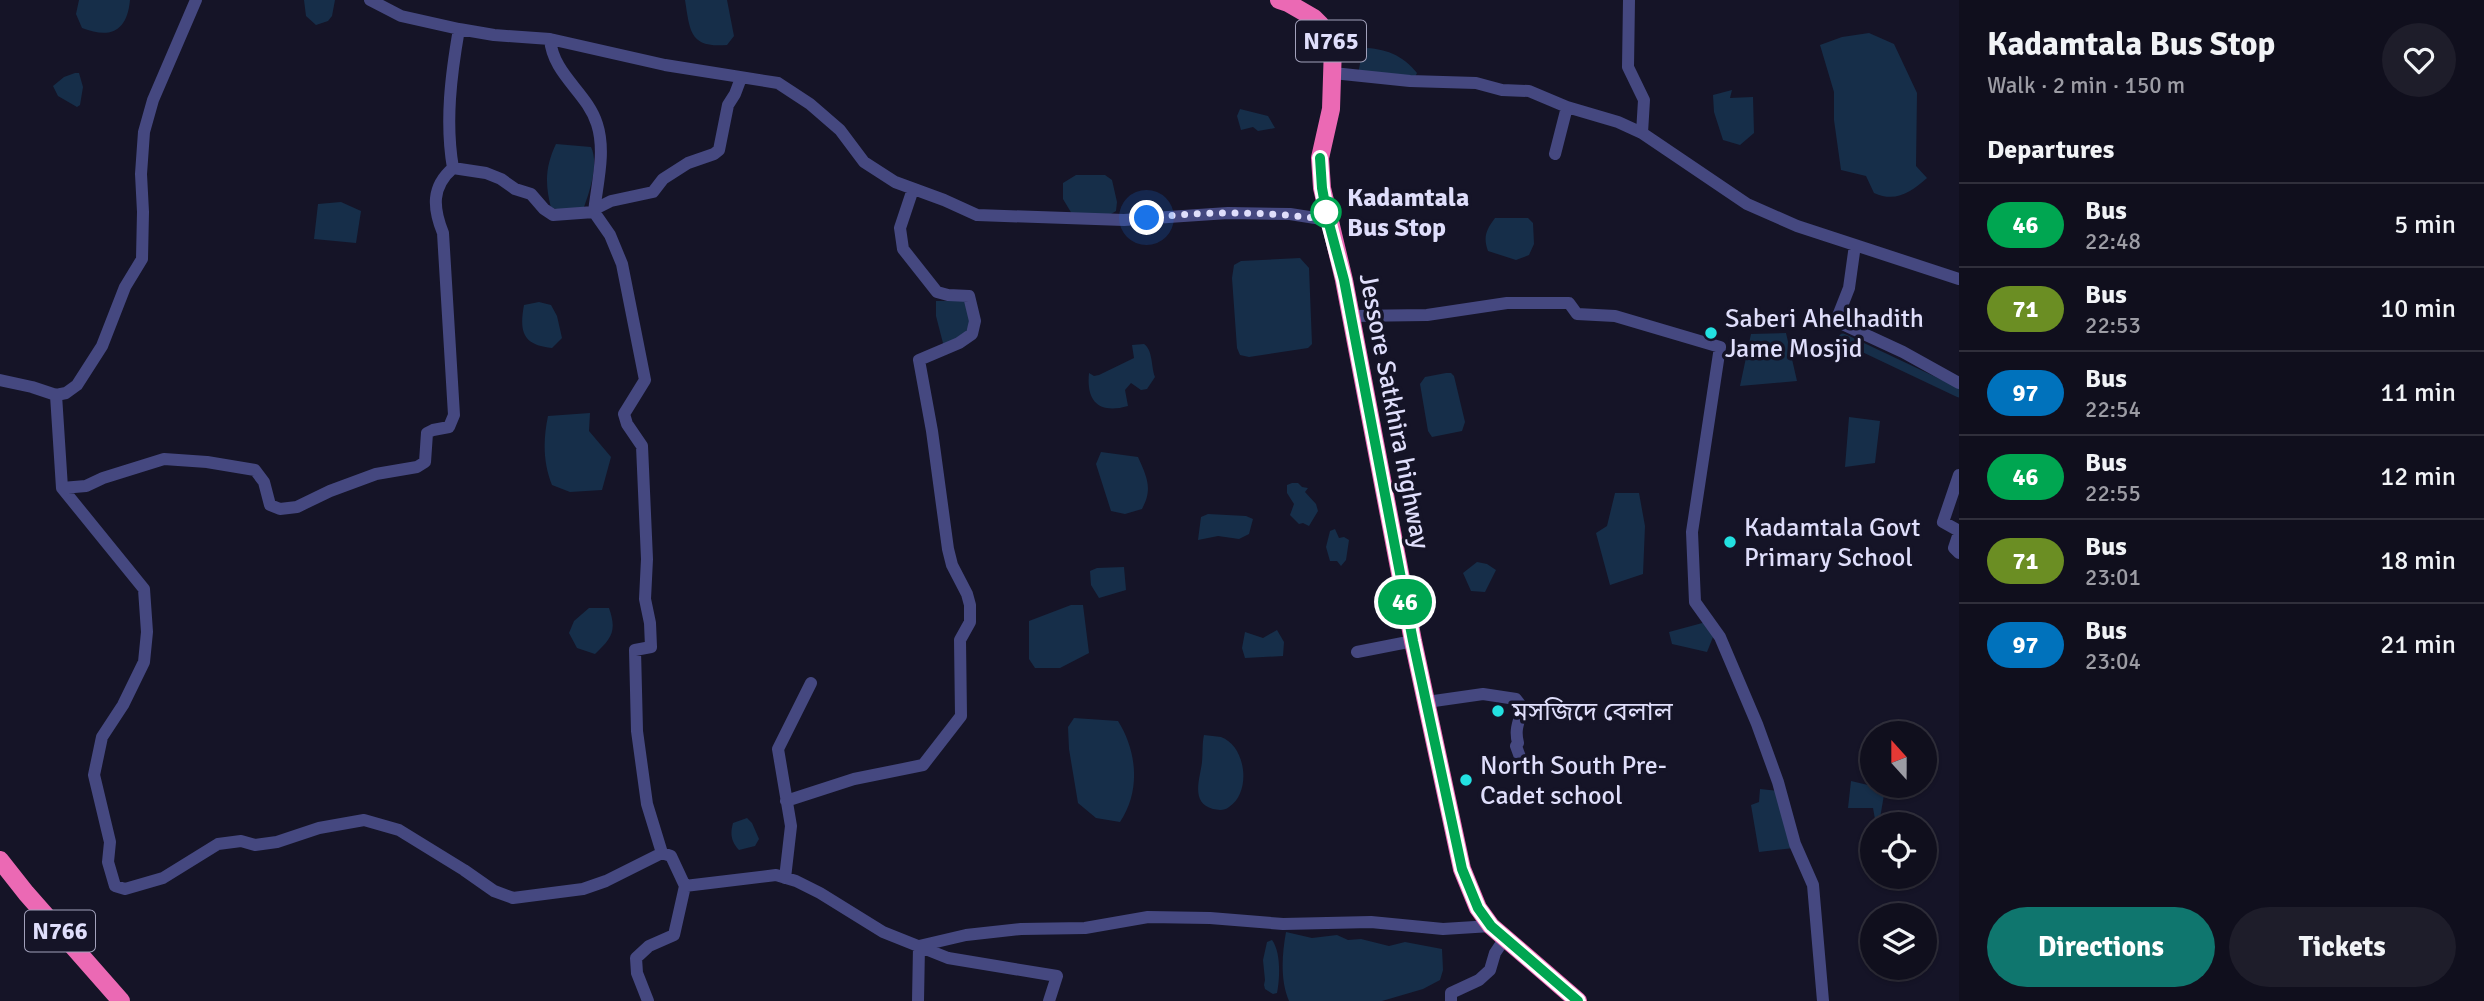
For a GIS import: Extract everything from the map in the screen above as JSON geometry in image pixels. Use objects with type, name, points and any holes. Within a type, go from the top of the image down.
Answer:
[{"type":"highway","name":"N765","points":[[1279,0],[1320,24],[1334,46],[1333,73]]},
{"type":"highway","name":"Jessore Satkhira highway","points":[[1333,73],[1331,109],[1320,158],[1322,188],[1344,280],[1413,641],[1462,869],[1478,908],[1491,926],[1578,1001]]},
{"type":"highway","name":"N766","points":[[0,860],[121,1001]]},
{"type":"street","points":[[0,380],[56,395],[66,393],[77,385],[102,346],[125,287],[142,259],[141,174],[144,132],[153,100],[196,0]]},
{"type":"street","points":[[370,0],[401,16],[458,29],[494,35],[551,39],[665,65],[778,83],[810,104],[840,130],[864,162],[895,182],[977,215],[1124,220],[1228,213],[1290,214],[1328,220]]},
{"type":"street","points":[[1629,0],[1628,67],[1644,100],[1642,134]]},
{"type":"street","points":[[453,168],[447,137],[458,29]]},
{"type":"street","points":[[551,39],[551,51],[556,64],[591,112],[597,125],[602,150],[594,210],[610,235],[622,264],[645,380],[632,397],[624,414],[627,424],[642,446],[647,559],[645,599],[651,647],[635,650],[637,732],[647,804],[662,853]]},
{"type":"street","points":[[1333,73],[1410,81],[1476,83],[1502,90],[1529,91],[1567,107],[1619,122],[1642,134],[1747,204],[1797,226],[1959,279]]},
{"type":"street","points":[[453,168],[486,173],[500,179],[515,189],[531,194],[553,215],[594,210],[611,201],[653,192],[663,179],[688,163],[719,150],[728,105],[741,78]]},
{"type":"street","points":[[1555,154],[1567,107]]},
{"type":"street","points":[[62,488],[86,486],[164,458],[207,461],[255,470],[264,482],[270,505],[280,509],[297,508],[330,491],[376,474],[406,470],[425,462],[427,433],[449,427],[454,415],[443,233],[436,217],[435,196],[442,178],[453,168]]},
{"type":"street","points":[[786,801],[855,779],[923,765],[961,716],[960,640],[970,622],[970,605],[952,565],[948,549],[919,360],[959,343],[972,334],[975,321],[969,296],[937,292],[903,249],[900,228],[913,189]]},
{"type":"street","points":[[1855,245],[1849,288],[1836,321],[1903,352],[1959,383]]},
{"type":"street","points":[[1350,316],[1427,315],[1507,303],[1569,303],[1577,314],[1615,316],[1720,347],[1692,531],[1695,602],[1720,637],[1757,724],[1796,844],[1813,885],[1823,1001]]},
{"type":"street","points":[[56,395],[62,488],[145,589],[147,632],[144,662],[123,705],[102,737],[94,775],[110,842],[108,862],[115,886],[125,889],[163,878],[218,844],[241,841],[254,845],[277,842],[319,828],[364,820],[398,830],[494,891],[513,898],[583,889],[606,881],[662,853],[671,856],[685,886],[674,935],[649,946],[636,958],[637,972],[648,1001]]},
{"type":"street","points":[[1959,475],[1943,522],[1959,532],[1954,548],[1959,553]]},
{"type":"street","points":[[1357,652],[1413,641]]},
{"type":"street","points":[[785,878],[791,826],[778,749],[811,684]]},
{"type":"street","points":[[1427,702],[1483,694],[1516,699],[1522,707],[1515,729],[1520,757]]},
{"type":"street","points":[[685,886],[776,875],[820,893],[883,932],[948,958],[1057,976],[1049,1001]]},
{"type":"street","points":[[919,946],[966,935],[1021,929],[1085,928],[1148,917],[1210,918],[1283,924],[1371,922],[1443,929],[1491,926]]},
{"type":"street","points":[[1451,1001],[1451,993],[1479,980],[1490,970],[1495,953],[1505,939]]},
{"type":"street","points":[[918,1001],[919,946]]},
{"type":"water","points":[[79,0],[130,0],[121,26],[101,33],[82,28],[76,14]]},
{"type":"water","points":[[304,0],[335,0],[332,16],[328,21],[316,25],[306,16]]},
{"type":"water","points":[[685,0],[727,0],[734,36],[727,45],[706,44],[694,36],[688,21]]},
{"type":"water","points":[[1869,33],[1894,44],[1917,93],[1916,166],[1927,178],[1903,195],[1889,197],[1874,193],[1866,176],[1841,170],[1834,120],[1834,92],[1820,45],[1842,37]]},
{"type":"water","points":[[1363,48],[1386,51],[1399,57],[1417,73],[1415,77],[1358,74]]},
{"type":"water","points":[[79,73],[83,87],[80,105],[77,107],[58,96],[53,86],[64,77]]},
{"type":"water","points":[[1732,90],[1730,98],[1753,97],[1754,133],[1740,145],[1723,140],[1714,112],[1713,95]]},
{"type":"water","points":[[1240,109],[1268,116],[1275,128],[1258,131],[1253,127],[1241,130],[1237,116]]},
{"type":"water","points":[[556,144],[591,147],[594,169],[584,207],[569,211],[551,208],[547,176]]},
{"type":"water","points":[[1076,175],[1105,175],[1112,180],[1117,202],[1116,211],[1111,214],[1072,214],[1063,199],[1063,183]]},
{"type":"water","points":[[341,202],[361,211],[356,243],[314,239],[318,204]]},
{"type":"water","points":[[1495,218],[1528,218],[1533,223],[1534,244],[1529,255],[1516,260],[1488,251],[1486,234]]},
{"type":"water","points":[[1300,258],[1309,268],[1312,344],[1308,348],[1249,357],[1240,355],[1237,348],[1232,278],[1234,265],[1241,261]]},
{"type":"water","points":[[936,301],[965,301],[971,328],[944,347],[936,316]]},
{"type":"water","points":[[539,302],[551,305],[557,316],[562,338],[552,348],[535,344],[525,336],[523,330],[524,305]]},
{"type":"water","points":[[1786,333],[1797,381],[1740,386],[1751,334]]},
{"type":"water","points":[[1144,344],[1150,354],[1155,377],[1147,389],[1141,390],[1131,383],[1125,390],[1128,406],[1110,408],[1097,404],[1090,392],[1089,373],[1099,375],[1134,358],[1132,345]]},
{"type":"water","points":[[1446,373],[1454,376],[1465,422],[1462,431],[1432,437],[1428,431],[1420,384],[1425,377]]},
{"type":"water","points":[[590,413],[589,431],[611,457],[602,490],[570,492],[552,485],[549,476],[545,451],[548,416]]},
{"type":"water","points":[[1849,417],[1880,421],[1875,463],[1845,467]]},
{"type":"water","points":[[1101,452],[1138,457],[1148,483],[1142,509],[1125,514],[1111,511],[1096,464]]},
{"type":"water","points":[[1292,483],[1308,488],[1305,492],[1316,504],[1318,511],[1309,526],[1299,524],[1290,515],[1294,504],[1287,493],[1287,485]]},
{"type":"water","points":[[1615,493],[1639,493],[1645,526],[1643,574],[1610,585],[1596,533],[1607,526]]},
{"type":"water","points":[[1208,514],[1246,516],[1253,519],[1249,534],[1239,539],[1218,536],[1198,540],[1201,517]]},
{"type":"water","points":[[1335,529],[1339,538],[1349,540],[1346,560],[1341,566],[1337,561],[1330,561],[1326,547],[1330,531]]},
{"type":"water","points":[[1477,562],[1496,570],[1485,592],[1471,591],[1463,573]]},
{"type":"water","points":[[1124,567],[1126,590],[1099,598],[1091,585],[1090,571],[1097,568]]},
{"type":"water","points":[[1071,605],[1083,605],[1089,653],[1060,668],[1035,668],[1029,659],[1029,621]]},
{"type":"water","points":[[589,608],[609,608],[613,623],[609,638],[595,654],[577,648],[569,633],[574,621]]},
{"type":"water","points":[[1706,622],[1713,637],[1707,652],[1672,644],[1669,632]]},
{"type":"water","points":[[1277,630],[1284,642],[1283,656],[1245,658],[1242,648],[1245,632],[1263,638]]},
{"type":"water","points":[[1074,718],[1118,721],[1124,733],[1133,758],[1134,784],[1127,810],[1120,822],[1096,818],[1078,803],[1069,749],[1068,727]]},
{"type":"water","points":[[1204,735],[1221,737],[1229,742],[1241,759],[1241,791],[1236,800],[1225,809],[1206,806],[1199,796]]},
{"type":"water","points":[[1851,781],[1860,783],[1860,798],[1883,798],[1881,812],[1874,812],[1873,808],[1848,808]]},
{"type":"water","points":[[1760,789],[1779,791],[1794,848],[1759,852],[1751,805],[1759,802]]},
{"type":"water","points":[[747,818],[759,839],[755,846],[739,850],[732,837],[733,823]]},
{"type":"water","points":[[1286,932],[1312,938],[1337,935],[1348,940],[1361,939],[1389,946],[1405,942],[1442,949],[1443,970],[1440,980],[1423,989],[1382,1001],[1289,1001],[1283,967]]},
{"type":"water","points":[[1272,940],[1279,965],[1277,993],[1273,994],[1265,989],[1263,960],[1267,942]]},
{"type":"waterway","points":[[1843,338],[1959,393]]},
{"type":"bus line","name":"46","points":[[1320,158],[1328,220],[1344,280],[1413,641],[1462,869],[1478,908],[1491,926],[1578,1001]]},
{"type":"place","name":"Kadamtala Bus Stop","points":[[1326,212]]},
{"type":"place","name":"Saberi Ahelhadith Jame Mosjid","points":[[1711,333]]},
{"type":"place","name":"Kadamtala Govt Primary School","points":[[1730,542]]},
{"type":"place","name":"মসজিদে বেলাল","points":[[1498,711]]},
{"type":"place","name":"North South Pre- Cadet school","points":[[1466,780]]},
{"type":"route","points":[[1147,218],[1228,213],[1290,214],[1328,220],[1326,212]]}]
